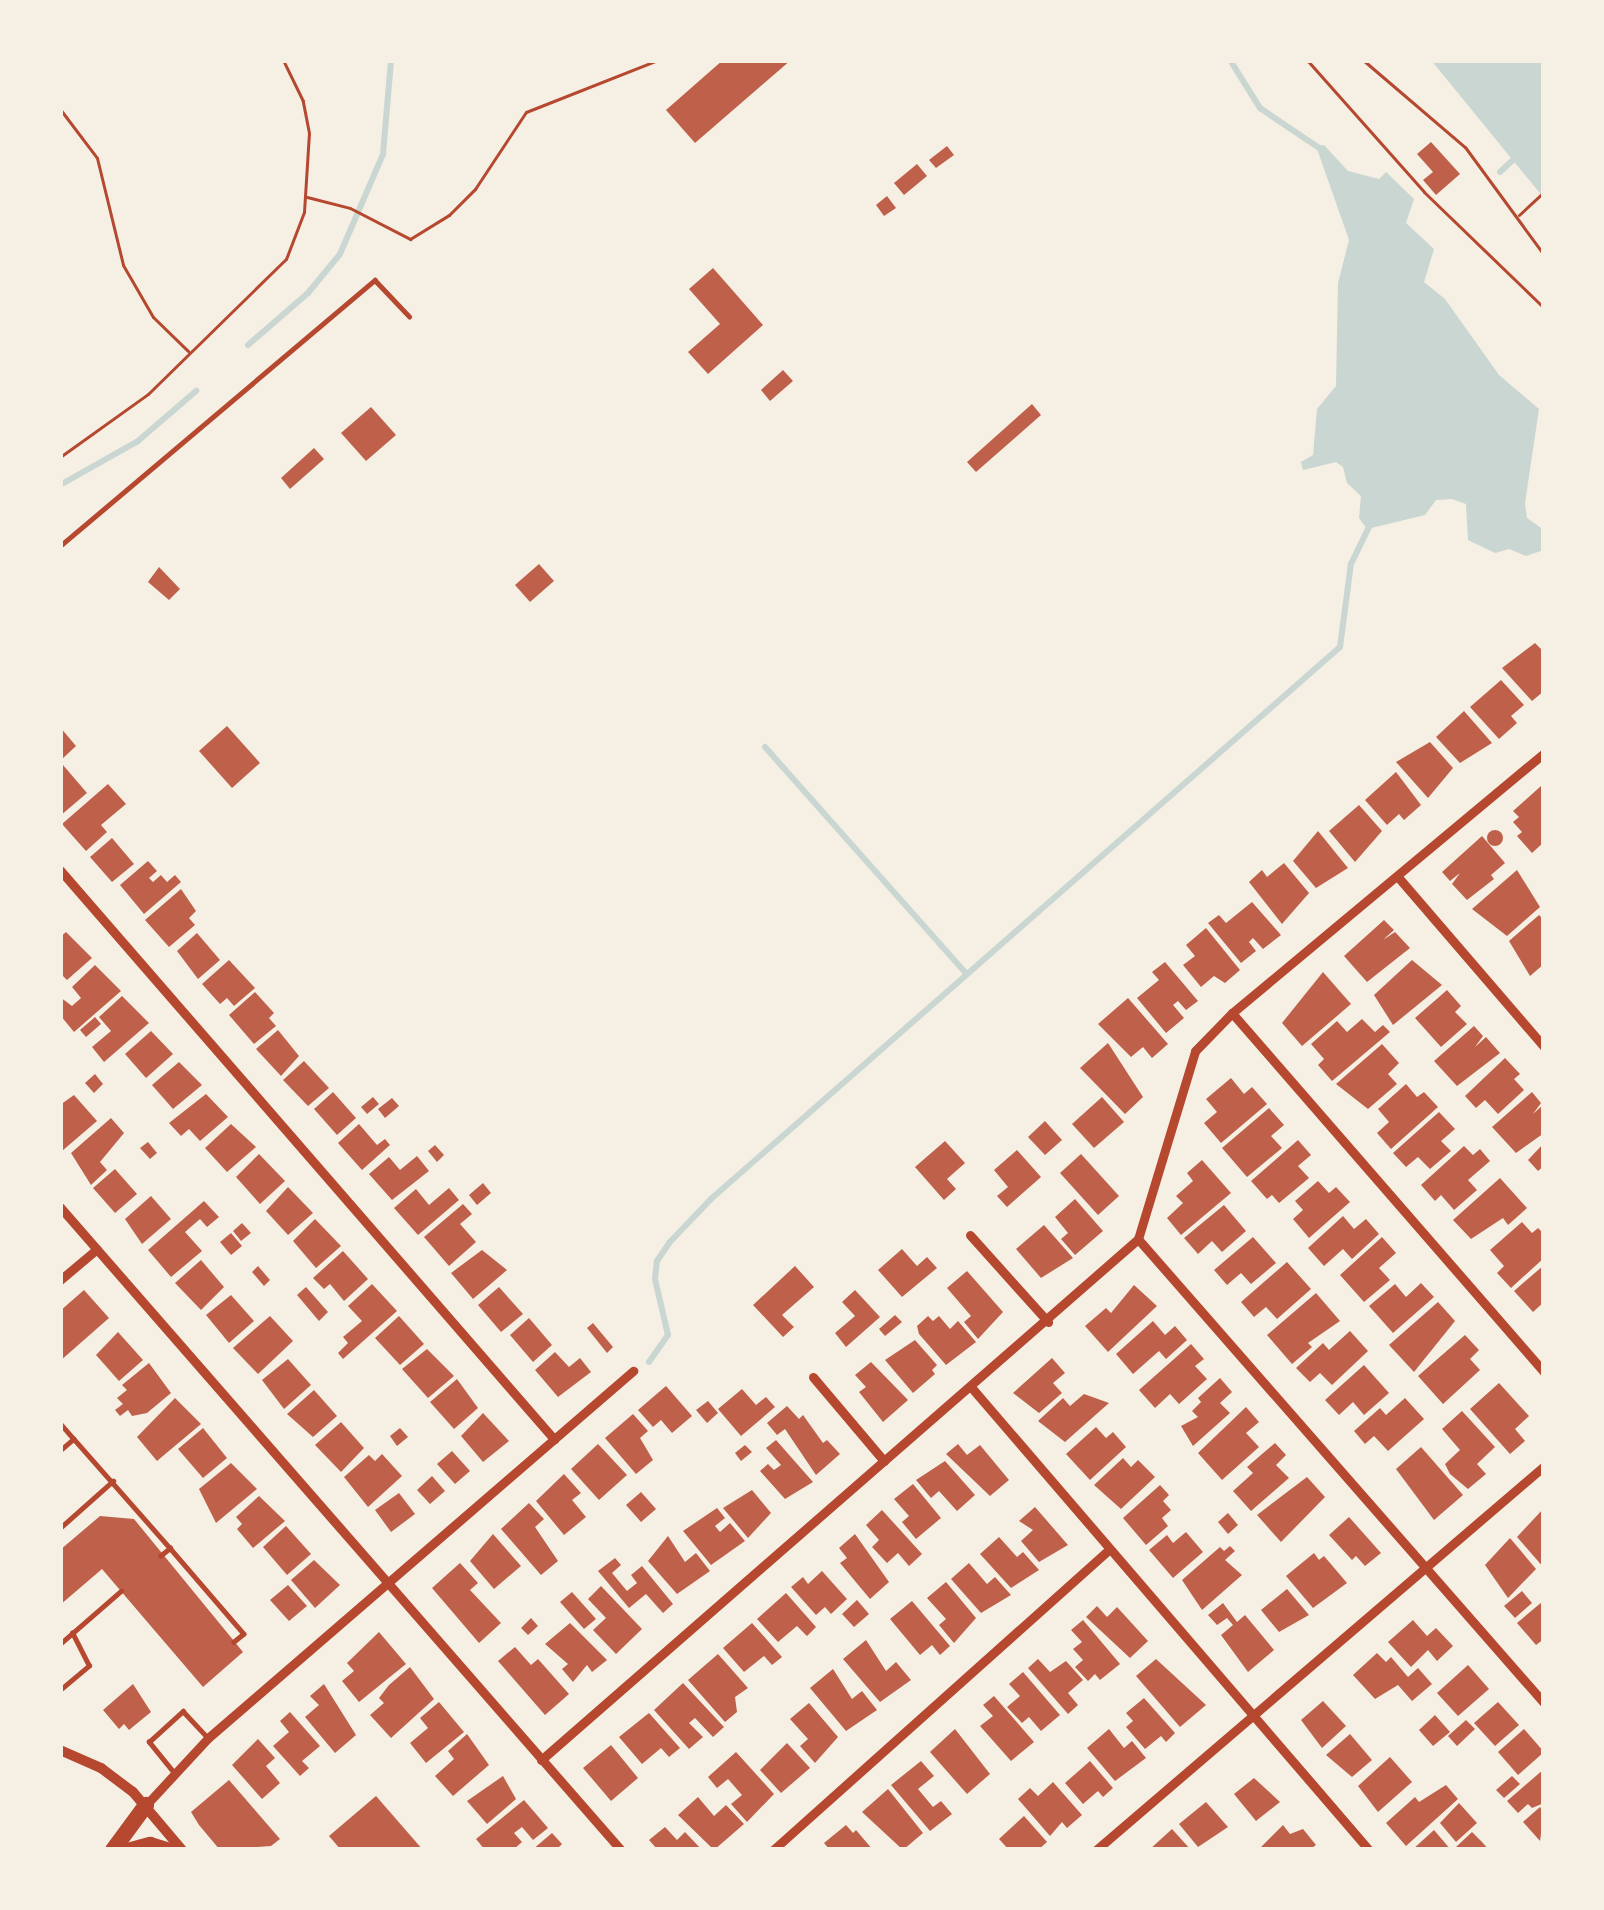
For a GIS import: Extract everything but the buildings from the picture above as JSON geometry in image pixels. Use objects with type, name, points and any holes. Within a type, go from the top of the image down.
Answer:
[{"type":"highway","points":[[113,1850],[146,1805]]},
{"type":"highway","points":[[131,1850],[150,1845],[166,1850]]},
{"type":"street","points":[[542,1760],[1138,1240],[1195,1051],[1232,1013],[1544,753]]},
{"type":"street","points":[[60,871],[554,1439]]},
{"type":"street","points":[[1398,877],[1544,1047]]},
{"type":"street","points":[[1232,1013],[1544,1372]]},
{"type":"street","points":[[60,1207],[621,1850]]},
{"type":"street","points":[[970,1235],[1048,1322]]},
{"type":"street","points":[[1138,1240],[1544,1703]]},
{"type":"street","points":[[60,1280],[97,1249]]},
{"type":"street","points":[[146,1805],[208,1738],[633,1371]]},
{"type":"street","points":[[813,1377],[884,1461]]},
{"type":"street","points":[[970,1387],[1369,1850]]},
{"type":"street","points":[[1096,1850],[1544,1466]]},
{"type":"street","points":[[773,1850],[1107,1551]]},
{"type":"street","points":[[60,1750],[101,1768],[146,1805],[182,1850]]},
{"type":"lane","points":[[60,546],[375,280],[409,316]]},
{"type":"lane","points":[[60,1423],[244,1634],[234,1642]]},
{"type":"lane","points":[[60,1451],[74,1439]]},
{"type":"lane","points":[[60,1528],[113,1481]]},
{"type":"lane","points":[[160,1556],[170,1548]]},
{"type":"lane","points":[[60,1644],[121,1591]]},
{"type":"lane","points":[[60,1690],[89,1666],[72,1633]]},
{"type":"lane","points":[[174,1773],[149,1742],[183,1712],[208,1738]]},
{"type":"path","points":[[60,458],[148,394],[286,259],[306,196],[307,112],[283,60]]},
{"type":"path","points":[[306,196],[350,208],[410,238],[434,226],[484,179],[526,112],[658,60]]},
{"type":"path","points":[[1307,60],[1424,191],[1544,308]]},
{"type":"path","points":[[1363,60],[1457,138],[1544,255]]},
{"type":"path","points":[[60,109],[97,158],[123,265],[153,317],[189,352]]},
{"type":"path","points":[[1516,217],[1544,192]]},
{"type":"path","points":[[1537,246],[1544,239]]},
{"type":"shaded area","points":[[1431,60],[1544,60],[1544,198],[1502,147]]},
{"type":"shaded area","points":[[1324,145],[1348,171],[1379,179],[1386,172],[1414,199],[1406,223],[1434,249],[1424,282],[1445,299],[1499,375],[1539,409],[1525,503],[1527,518],[1544,530],[1544,550],[1526,556],[1509,549],[1495,553],[1468,540],[1466,504],[1452,499],[1436,500],[1425,515],[1367,529],[1359,518],[1361,496],[1347,483],[1343,467],[1336,462],[1303,470],[1301,462],[1313,455],[1317,409],[1336,386],[1338,283],[1349,240],[1316,146]]},
{"type":"waterway","points":[[248,345],[308,293],[340,254],[383,154],[391,60]]},
{"type":"waterway","points":[[1230,60],[1260,108],[1319,148]]},
{"type":"waterway","points":[[1500,172],[1513,160]]},
{"type":"waterway","points":[[60,485],[138,441],[196,391]]},
{"type":"waterway","points":[[649,1362],[668,1335],[655,1279],[657,1261],[669,1243],[712,1198],[1340,647],[1351,564],[1369,527]]},
{"type":"waterway","points":[[765,747],[966,973]]}]
